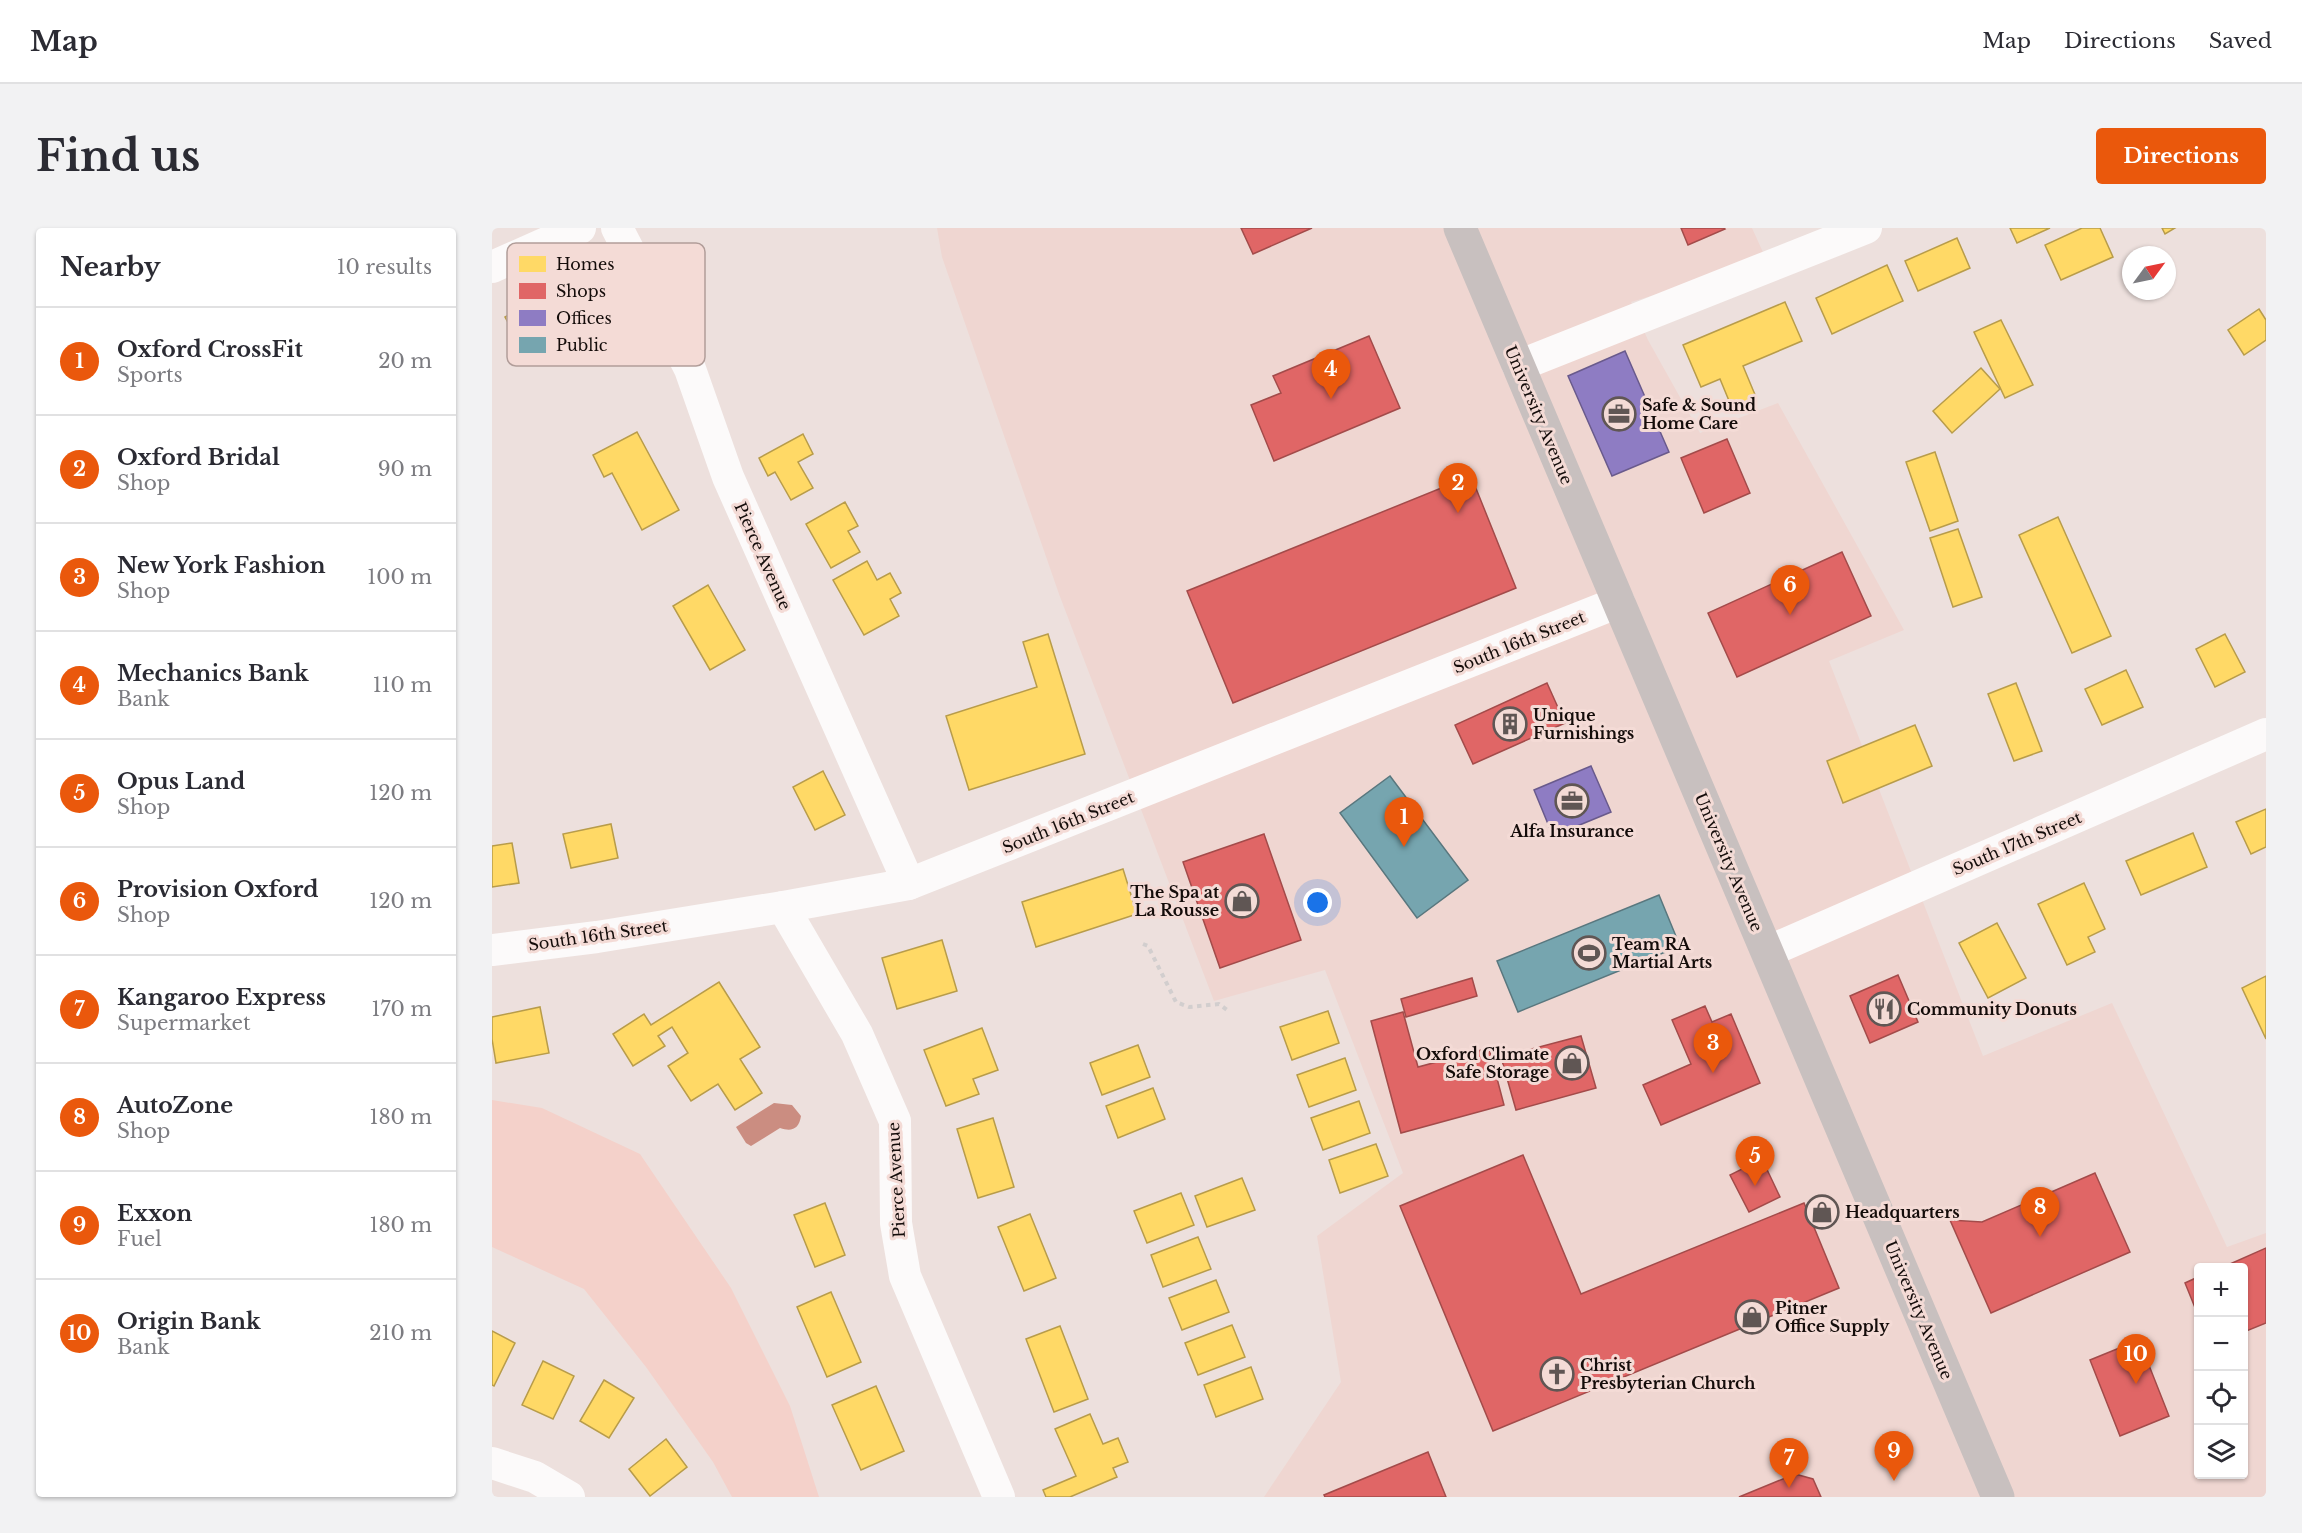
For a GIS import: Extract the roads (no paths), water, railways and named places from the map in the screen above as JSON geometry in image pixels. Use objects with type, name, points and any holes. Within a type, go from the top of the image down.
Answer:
[{"type":"main road","name":"University Avenue","points":[[1460,228],[1998,1497]]},
{"type":"street","points":[[546,243],[580,228]]},
{"type":"street","name":"Pierce Avenue","points":[[617,228],[625,243]]},
{"type":"street","points":[[1518,366],[1866,228]]},
{"type":"street","points":[[492,267],[507,260]]},
{"type":"street","name":"Pierce Avenue","points":[[688,366],[728,477],[909,884]]},
{"type":"street","name":"South 16th Street","points":[[492,950],[597,937],[783,908],[909,884],[1619,603]]},
{"type":"street","name":"South 17th Street","points":[[1767,952],[2266,734]]},
{"type":"street","name":"Pierce Avenue","points":[[783,908],[857,1034],[895,1120],[896,1223],[905,1276],[999,1497]]},
{"type":"street","points":[[492,1463],[535,1477],[569,1497]]},
{"type":"place","name":"Mechanics Bank","points":[[1331,399]]},
{"type":"place","name":"Safe & Sound Home Care","points":[[1619,414]]},
{"type":"place","name":"Oxford Bridal","points":[[1458,513]]},
{"type":"place","name":"Provision Oxford","points":[[1790,615]]},
{"type":"place","name":"Unique Furnishings","points":[[1510,724]]},
{"type":"place","name":"Alfa Insurance","points":[[1572,801]]},
{"type":"place","name":"Oxford CrossFit","points":[[1404,847]]},
{"type":"place","name":"The Spa at La Rousse","points":[[1242,901]]},
{"type":"place","name":"Team RA Martial Arts","points":[[1589,953]]},
{"type":"place","name":"Community Donuts","points":[[1884,1009]]},
{"type":"place","name":"Oxford Climate Safe Storage","points":[[1572,1063]]},
{"type":"place","name":"New York Fashion","points":[[1713,1073]]},
{"type":"place","name":"Opus Land","points":[[1755,1186]]},
{"type":"place","name":"Headquarters","points":[[1822,1212]]},
{"type":"place","name":"AutoZone","points":[[2040,1237]]},
{"type":"place","name":"Pitner Office Supply","points":[[1752,1317]]},
{"type":"place","name":"Christ Presbyterian Church","points":[[1557,1374]]},
{"type":"place","name":"Origin Bank","points":[[2136,1384]]},
{"type":"place","name":"Exxon","points":[[1894,1481]]},
{"type":"place","name":"Kangaroo Express","points":[[1789,1488]]}]
